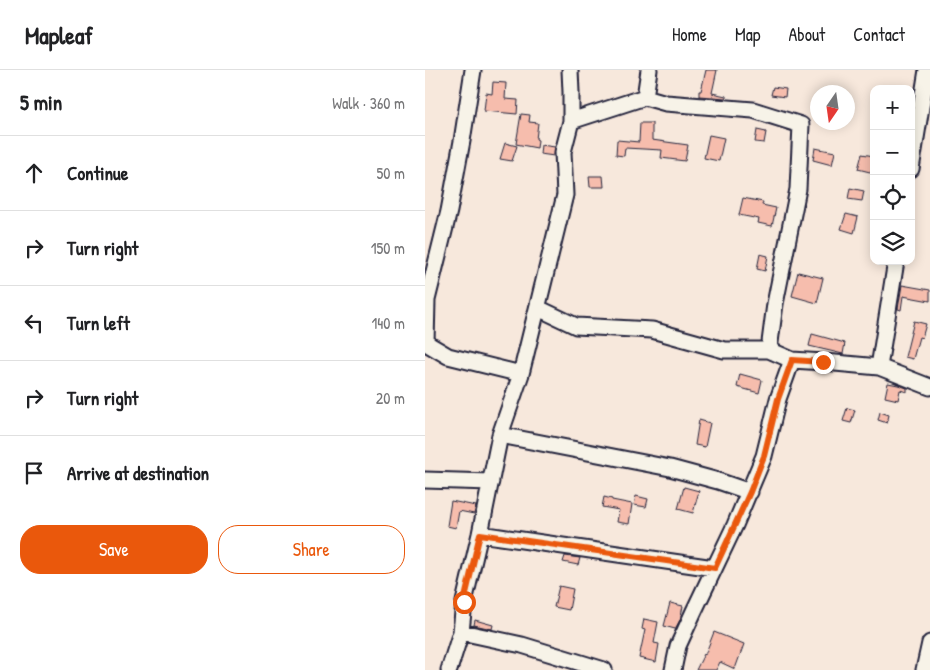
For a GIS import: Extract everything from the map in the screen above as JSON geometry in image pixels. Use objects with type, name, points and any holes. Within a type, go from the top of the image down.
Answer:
[{"type":"street","points":[[473,70],[449,211],[427,300],[426,343],[448,356],[521,374]]},
{"type":"street","points":[[449,670],[461,632],[464,602],[500,435],[521,374],[565,195],[563,152],[571,121],[570,70]]},
{"type":"street","points":[[645,97],[649,70]]},
{"type":"street","points":[[915,147],[927,80]]},
{"type":"street","points":[[571,121],[645,97],[667,103],[753,110],[801,125],[797,190],[775,304],[769,350]]},
{"type":"street","points":[[879,367],[895,265]]},
{"type":"street","points":[[538,308],[576,326],[652,330],[724,350],[769,350],[792,360],[879,367],[930,387]]},
{"type":"street","points":[[673,670],[678,646],[750,492],[764,456],[778,399],[792,360]]},
{"type":"street","points":[[500,435],[671,468],[750,492]]},
{"type":"street","points":[[425,480],[491,482]]},
{"type":"street","points":[[480,534],[715,568]]},
{"type":"street","points":[[461,632],[522,645],[604,670]]},
{"type":"street","points":[[924,670],[930,642]]},
{"type":"building","points":[[706,70],[717,70],[712,93],[726,96],[726,98],[699,96]]},
{"type":"building","points":[[493,82],[506,83],[505,99],[518,100],[517,114],[484,111],[486,93],[492,94]]},
{"type":"building","points":[[773,87],[786,89],[785,97],[771,95]]},
{"type":"building","points":[[521,114],[530,115],[529,122],[538,123],[537,148],[516,144]]},
{"type":"building","points":[[640,123],[652,123],[652,140],[688,145],[685,161],[661,158],[662,150],[625,148],[624,156],[616,155],[617,140],[639,142]]},
{"type":"building","points":[[757,130],[766,132],[764,143],[755,142]]},
{"type":"building","points":[[709,135],[724,138],[719,161],[704,158]]},
{"type":"building","points":[[505,143],[517,146],[512,161],[500,159]]},
{"type":"building","points":[[541,145],[555,147],[554,156],[540,154]]},
{"type":"building","points":[[815,148],[835,152],[832,165],[813,160]]},
{"type":"building","points":[[862,154],[870,155],[870,172],[858,169]]},
{"type":"building","points":[[589,176],[603,176],[604,187],[590,187]]},
{"type":"building","points":[[850,188],[864,191],[862,201],[848,199]]},
{"type":"building","points":[[743,198],[763,202],[762,205],[776,208],[772,226],[758,223],[759,219],[739,215]]},
{"type":"building","points":[[846,214],[858,217],[854,233],[841,229]]},
{"type":"building","points":[[760,254],[768,256],[765,271],[757,269]]},
{"type":"building","points":[[798,272],[823,278],[817,303],[792,296]]},
{"type":"building","points":[[902,285],[930,290],[930,301],[903,296],[901,310],[898,309]]},
{"type":"building","points":[[914,321],[926,324],[922,338],[919,337],[913,359],[905,357]]},
{"type":"building","points":[[812,334],[845,343],[843,354],[809,346]]},
{"type":"building","points":[[740,374],[762,380],[759,393],[737,387]]},
{"type":"building","points":[[888,383],[907,388],[907,392],[900,390],[898,400],[885,397]]},
{"type":"building","points":[[847,408],[855,410],[851,423],[843,421]]},
{"type":"building","points":[[880,412],[889,415],[887,423],[878,420]]},
{"type":"building","points":[[699,420],[710,423],[705,447],[695,445]]},
{"type":"building","points":[[684,487],[699,491],[693,513],[678,509]]},
{"type":"building","points":[[636,496],[648,499],[646,507],[634,505]]},
{"type":"building","points":[[604,497],[632,504],[629,524],[617,522],[619,510],[602,507]]},
{"type":"building","points":[[451,501],[476,506],[474,514],[459,511],[456,528],[447,526]]},
{"type":"building","points":[[565,556],[580,558],[578,565],[563,562]]},
{"type":"building","points":[[559,586],[573,589],[569,610],[554,607]]},
{"type":"building","points":[[670,603],[683,606],[680,620],[675,629],[664,626]]},
{"type":"building","points":[[644,619],[658,622],[654,643],[659,644],[656,662],[639,658],[645,630],[642,629]]},
{"type":"building","points":[[475,620],[493,625],[492,629],[474,625]]},
{"type":"building","points":[[714,632],[744,644],[735,669],[720,662],[716,670],[696,670],[705,655]]},
{"type":"route","points":[[464,602],[480,534],[715,568],[750,492],[764,456],[778,399],[792,360],[823,362]]}]
